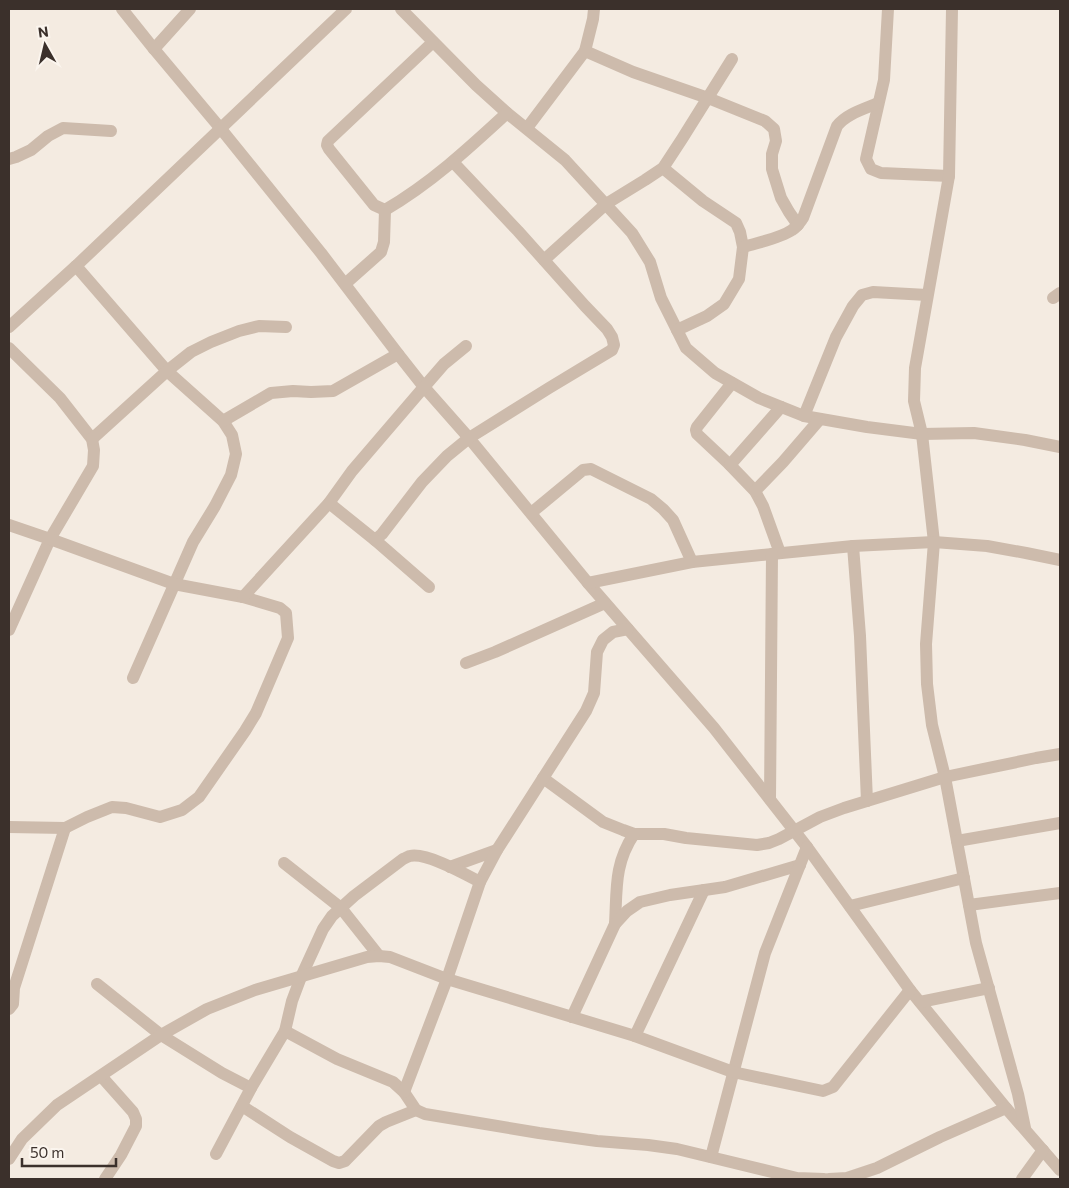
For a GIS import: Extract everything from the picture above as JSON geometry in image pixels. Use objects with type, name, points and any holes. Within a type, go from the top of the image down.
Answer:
[{"type":"street","points":[[122,9],[345,284],[424,387],[469,438],[588,583],[714,728],[807,847],[910,990],[1025,1131],[1060,1170]]},
{"type":"street","points":[[154,49],[190,9]]},
{"type":"street","points":[[9,325],[76,266],[346,9]]},
{"type":"street","points":[[401,9],[476,85],[565,160],[632,233],[650,262],[661,298],[686,348],[715,373],[759,398],[804,416],[866,427],[922,434],[974,434],[1025,440],[1060,447]]},
{"type":"street","points":[[527,128],[585,51],[594,9]]},
{"type":"street","points":[[888,9],[884,80],[866,159],[871,168],[881,173],[949,176]]},
{"type":"street","points":[[952,9],[949,176],[915,368],[914,401],[922,434],[934,542],[926,644],[927,684],[932,725],[945,777],[976,943],[1018,1094],[1025,1131]]},
{"type":"street","points":[[385,210],[374,205],[328,149],[328,141],[433,42]]},
{"type":"street","points":[[585,51],[634,72],[708,98],[765,121],[774,129],[776,141],[772,154],[772,169],[781,198],[798,225]]},
{"type":"street","points":[[544,260],[606,204],[663,168],[732,59]]},
{"type":"street","points":[[743,247],[775,238],[791,231],[798,225],[803,218],[837,126],[847,117],[878,103]]},
{"type":"street","points":[[385,210],[398,203],[453,162],[507,113]]},
{"type":"street","points":[[9,158],[31,150],[48,136],[63,128],[111,131]]},
{"type":"street","points":[[375,540],[382,534],[422,482],[447,456],[469,438],[612,350],[614,345],[607,329],[453,162]]},
{"type":"street","points":[[663,168],[703,201],[736,223],[743,247],[739,279],[724,304],[707,316],[677,330]]},
{"type":"street","points":[[345,284],[380,252],[384,242],[385,210]]},
{"type":"street","points":[[76,266],[167,371],[223,421],[232,435],[236,454],[231,475],[193,542],[133,678]]},
{"type":"street","points":[[804,416],[836,337],[862,295],[873,292],[927,295]]},
{"type":"street","points":[[92,439],[167,371],[191,352],[239,331],[259,326],[286,327]]},
{"type":"street","points":[[243,597],[328,503],[352,471],[444,364],[466,346]]},
{"type":"street","points":[[9,348],[60,398],[92,439],[94,450],[93,466],[50,539],[9,630]]},
{"type":"street","points":[[223,421],[271,393],[333,391],[398,354]]},
{"type":"street","points":[[732,383],[696,430],[697,434],[730,464],[755,491],[763,506],[776,554],[770,799]]},
{"type":"street","points":[[730,464],[781,407]]},
{"type":"street","points":[[755,491],[820,419]]},
{"type":"street","points":[[531,513],[583,470],[591,469],[651,499],[663,508],[673,520],[692,562]]},
{"type":"street","points":[[328,503],[375,540],[428,587]]},
{"type":"street","points":[[9,525],[174,584],[243,597],[280,608],[286,614],[288,638],[256,713],[198,797],[182,810],[160,817],[126,808],[112,807],[65,828],[9,827]]},
{"type":"street","points":[[588,583],[692,562],[853,546],[934,542],[987,546],[1060,560]]},
{"type":"street","points":[[853,546],[860,636],[867,801]]},
{"type":"street","points":[[466,662],[495,652],[606,603]]},
{"type":"street","points":[[404,1092],[448,979],[480,882],[497,850],[586,711],[594,693],[597,652],[603,640],[613,632],[628,630]]},
{"type":"street","points":[[543,778],[603,822],[634,834],[664,834],[695,839],[757,844],[769,843],[779,839],[820,817],[945,777],[1060,754]]},
{"type":"street","points":[[957,841],[1060,823]]},
{"type":"street","points":[[9,1009],[13,1004],[14,988],[65,828]]},
{"type":"street","points":[[615,924],[617,878],[621,858],[634,834]]},
{"type":"street","points":[[711,1157],[765,953],[807,847]]},
{"type":"street","points":[[450,867],[497,850]]},
{"type":"street","points":[[216,1154],[251,1088],[285,1031],[292,1001],[301,977],[323,929],[332,916],[354,896],[396,864],[411,856],[423,856],[480,882]]},
{"type":"street","points":[[284,863],[342,908],[380,956]]},
{"type":"street","points":[[572,1017],[615,924],[627,911],[640,902],[670,895],[725,887],[800,865]]},
{"type":"street","points":[[850,906],[964,878]]},
{"type":"street","points":[[635,1036],[704,890]]},
{"type":"street","points":[[969,905],[1060,893]]},
{"type":"street","points":[[9,1159],[22,1139],[57,1105],[161,1035],[207,1009],[255,990],[367,957],[380,956],[390,958],[448,979],[635,1036],[733,1072],[823,1091],[833,1087],[910,990]]},
{"type":"street","points":[[97,984],[161,1035],[222,1073],[251,1088]]},
{"type":"street","points":[[920,1002],[989,988]]},
{"type":"street","points":[[285,1031],[337,1059],[393,1082],[404,1092],[416,1110],[425,1114],[539,1133],[667,1148],[797,1179],[824,1179]]},
{"type":"street","points":[[100,1076],[136,1119],[136,1126],[121,1155],[105,1179]]},
{"type":"street","points":[[242,1106],[290,1137],[339,1163],[345,1161],[379,1126],[396,1117],[416,1110]]},
{"type":"street","points":[[829,1179],[847,1178],[877,1168],[940,1137],[1006,1108]]},
{"type":"street","points":[[1022,1179],[1043,1150]]}]
